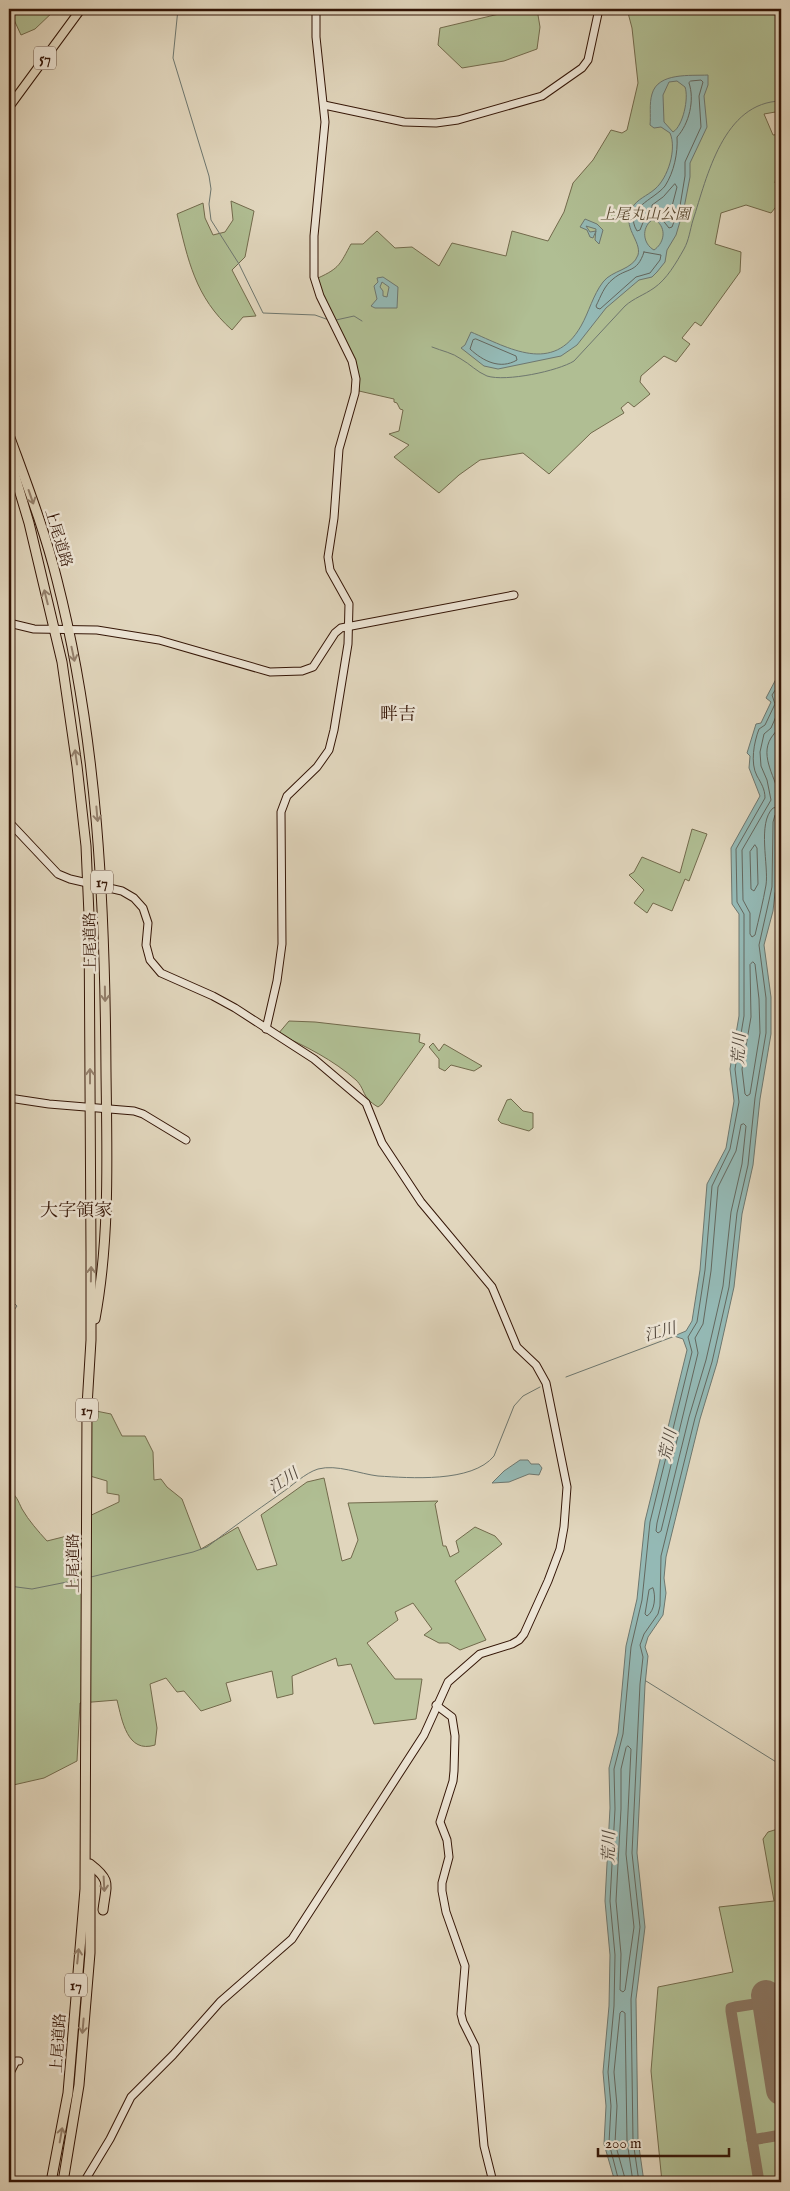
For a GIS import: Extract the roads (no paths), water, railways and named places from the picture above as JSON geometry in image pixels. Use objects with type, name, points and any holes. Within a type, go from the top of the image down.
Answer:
[{"type":"highway","name":"上尾道路","points":[[9,435],[52,563],[68,629],[87,732],[103,886],[106,1108],[105,1250],[91,1340]]},
{"type":"highway","name":"上尾道路","points":[[9,456],[29,523],[62,662],[77,766],[88,883],[91,1340],[87,1406],[85,1889],[69,2081],[63,2127],[51,2182]]},
{"type":"highway","name":"上尾道路","points":[[63,2182],[78,2085],[91,1930],[90,1864],[85,1785]]},
{"type":"highway","points":[[90,1864],[104,1874],[106,1879],[103,1910]]},
{"type":"main road","name":"57","points":[[9,107],[81,9]]},
{"type":"street","points":[[266,1029],[277,981],[282,944],[280,812],[287,796],[317,768],[329,750],[347,654],[349,604],[330,570],[328,557],[334,518],[340,449],[355,393],[356,379],[352,361],[320,296],[314,277],[314,236],[324,135],[324,105],[316,37],[316,9]]},
{"type":"street","points":[[324,105],[404,122],[436,123],[458,120],[542,96],[582,68],[588,60],[598,9]]},
{"type":"street","points":[[9,623],[27,628],[97,630],[166,642],[262,670],[284,672],[313,667],[338,630],[514,595]]},
{"type":"street","points":[[9,823],[58,874],[127,892],[134,898],[142,908],[148,923],[147,951],[150,960],[157,970],[167,977],[224,1002],[314,1059],[366,1103],[382,1142],[425,1208],[486,1278],[501,1306],[517,1347],[536,1366],[546,1383],[567,1487],[560,1549],[532,1617],[519,1640],[480,1654],[448,1682],[424,1734],[290,1943],[220,2002],[174,2055],[131,2097],[110,2139],[84,2182]]},
{"type":"street","points":[[9,823],[9,832]]},
{"type":"street","points":[[9,1098],[50,1104],[124,1109],[143,1114],[186,1140]]},
{"type":"street","points":[[436,1705],[452,1717],[455,1736],[453,1782],[440,1822],[447,1840],[449,1857],[442,1882],[442,1891],[446,1912],[465,1966],[461,2014],[475,2046],[484,2146],[493,2182]]},
{"type":"street","points":[[9,2076],[16,2061],[19,2061]]},
{"type":"water","points":[[708,75],[708,85],[704,96],[707,127],[690,163],[690,177],[684,208],[676,235],[667,250],[665,262],[657,272],[652,277],[639,280],[606,308],[577,345],[561,356],[498,369],[484,366],[461,348],[465,345],[471,332],[500,345],[530,353],[544,354],[557,350],[570,341],[581,326],[596,292],[603,282],[632,264],[638,255],[637,244],[630,228],[629,215],[637,202],[660,184],[670,163],[672,140],[670,133],[661,127],[654,128],[650,125],[651,98],[655,87],[661,82],[676,77]],"holes":[[[677,81],[685,87],[686,98],[680,124],[673,132],[664,122],[663,95],[669,82]],[[652,220],[658,222],[663,233],[662,241],[654,250],[648,244],[645,236],[646,227]]]},
{"type":"water","points":[[585,219],[597,224],[603,230],[599,244],[595,240],[596,232],[593,238],[590,237],[587,230],[580,227]],"holes":[[[586,226],[596,229],[596,231],[590,232]]]},
{"type":"water","points":[[383,277],[398,287],[397,308],[375,308],[371,306],[377,299],[374,286],[378,282],[377,278]],"holes":[[[382,282],[389,287],[387,297],[383,296],[383,291],[380,287]]]},
{"type":"water","name":"荒川","points":[[781,674],[781,811],[776,837],[777,888],[764,945],[771,997],[771,1034],[760,1099],[753,1165],[742,1214],[734,1287],[717,1363],[700,1419],[666,1557],[664,1578],[666,1593],[663,1615],[648,1637],[645,1647],[648,1656],[637,1853],[645,1927],[636,1999],[638,2140],[644,2182],[615,2182],[604,2144],[606,2106],[603,2072],[609,2006],[610,1955],[605,1901],[610,1808],[609,1768],[618,1733],[626,1646],[637,1599],[645,1521],[687,1350],[683,1339],[674,1336],[686,1331],[692,1321],[700,1270],[707,1184],[726,1148],[734,1101],[730,1069],[739,1016],[739,914],[732,904],[731,848],[760,796],[749,768],[750,756],[747,753],[756,724],[761,723],[771,702],[766,698],[776,679]]},
{"type":"water","points":[[520,1460],[528,1460],[531,1464],[539,1464],[542,1468],[539,1475],[529,1474],[509,1482],[492,1483],[504,1471]]},
{"type":"waterway","points":[[178,9],[173,58],[209,176],[211,220],[239,264],[263,313],[315,315],[329,320]]},
{"type":"waterway","points":[[432,347],[458,357],[487,376],[506,378],[544,372],[574,361],[625,306],[654,288],[671,270],[687,242],[704,183],[720,145],[731,128],[745,114],[761,105],[781,101]]},
{"type":"waterway","points":[[336,320],[354,316],[362,321]]},
{"type":"waterway","points":[[9,1298],[17,1306],[9,1317]]},
{"type":"waterway","name":"江川","points":[[566,1377],[675,1336]]},
{"type":"waterway","name":"江川","points":[[91,1577],[207,1547],[303,1477],[318,1469],[333,1468],[378,1476],[407,1478],[440,1477],[471,1471],[484,1465],[494,1456],[514,1406],[523,1396],[540,1387]]},
{"type":"waterway","name":"江川","points":[[9,1586],[32,1589],[82,1579]]},
{"type":"waterway","points":[[646,1681],[781,1765]]},
{"type":"district","name":"畔吉","points":[[398,714]]},
{"type":"district","name":"大字領家","points":[[76,1210]]},
{"type":"park label","name":"上尾丸山公園","points":[[645,214]]}]
